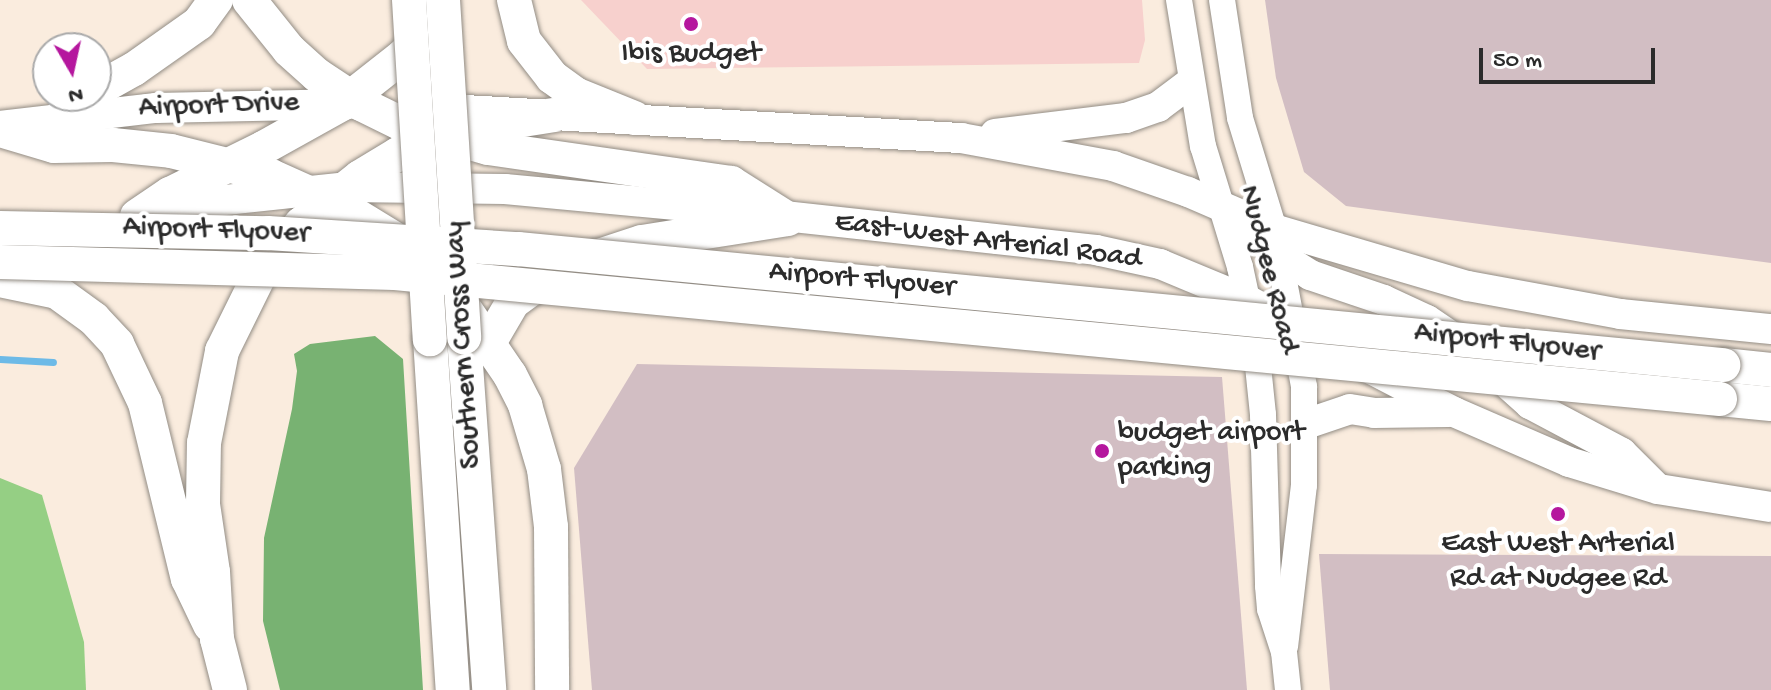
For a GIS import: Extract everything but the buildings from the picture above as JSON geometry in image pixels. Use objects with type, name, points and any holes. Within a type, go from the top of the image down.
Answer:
[{"type":"highway","points":[[112,81],[199,23],[216,0]]},
{"type":"highway","points":[[249,0],[289,50],[351,102],[439,122],[488,148],[636,172],[731,183],[788,219]]},
{"type":"highway","name":"Southern Cross Way","points":[[409,0],[453,690]]},
{"type":"highway","name":"Southern Cross Way","points":[[443,0],[489,690]]},
{"type":"highway","points":[[137,216],[170,194],[351,102],[422,38],[450,0]]},
{"type":"highway","points":[[514,0],[524,41],[552,77],[575,94],[634,118]]},
{"type":"highway","points":[[230,690],[217,639],[202,470],[213,383],[222,351],[262,270],[328,193],[398,154],[439,122],[554,115]]},
{"type":"highway","points":[[0,128],[54,146],[144,148],[230,164],[328,193],[413,251],[450,288],[490,341],[525,405],[547,482],[551,527],[549,629],[552,690]]},
{"type":"highway","points":[[490,341],[513,302],[550,275],[581,262],[642,242],[788,219]]},
{"type":"highway","name":"Airport Flyover","points":[[0,228],[268,233],[518,249],[1771,370]]},
{"type":"highway","name":"Airport Flyover","points":[[0,262],[395,273],[1771,404]]},
{"type":"highway","points":[[0,280],[57,292],[94,319],[117,344],[145,403],[188,579],[217,639]]},
{"type":"main road","name":"Nudgee Road","points":[[1179,0],[1190,83],[1206,161],[1249,301],[1263,415],[1269,598],[1284,652],[1288,690]]},
{"type":"main road","name":"Nudgee Road","points":[[1222,0],[1240,118],[1277,243],[1294,325],[1306,424],[1304,485],[1284,652]]},
{"type":"main road","points":[[961,138],[1126,118],[1158,107],[1190,83]]},
{"type":"main road","name":"Airport Drive","points":[[112,106],[351,102]]},
{"type":"main road","name":"Airport Drive","points":[[0,128],[55,112]]},
{"type":"main road","points":[[554,115],[961,138],[1113,166],[1221,205],[1277,243],[1310,275],[1384,300],[1427,320],[1464,345],[1530,404],[1622,453],[1658,489]]},
{"type":"main road","name":"East-West Arterial Road","points":[[328,193],[443,187],[505,189],[1096,250],[1160,264],[1249,301],[1454,412],[1569,462],[1658,489],[1771,507]]},
{"type":"main road","points":[[0,252],[137,216],[216,201],[328,193]]},
{"type":"main road","points":[[1277,243],[1370,260],[1513,296],[1620,314],[1771,329]]},
{"type":"main road","points":[[1306,424],[1350,409],[1374,413],[1454,412]]},
{"type":"shaded area","points":[[581,0],[1142,0],[1145,40],[1139,63],[647,69]]},
{"type":"shaded area","points":[[1265,0],[1771,0],[1771,263],[1346,206],[1304,172],[1276,78]]},
{"type":"shaded area","points":[[637,364],[1222,377],[1247,690],[592,690],[574,468]]},
{"type":"shaded area","points":[[1319,554],[1771,556],[1771,690],[1330,690]]},
{"type":"green space","points":[[375,336],[403,359],[423,690],[280,690],[263,621],[264,538],[292,409],[297,371],[294,354],[310,344]]},
{"type":"green space","points":[[0,478],[42,495],[84,642],[86,690],[0,690]]},
{"type":"waterway","points":[[0,359],[53,362]]},
{"type":"place","name":"Ibis Budget","points":[[691,24]]},
{"type":"place","name":"budget airport parking","points":[[1102,451]]},
{"type":"place","name":"East West Arterial Rd at Nudgee Rd","points":[[1558,514]]}]
